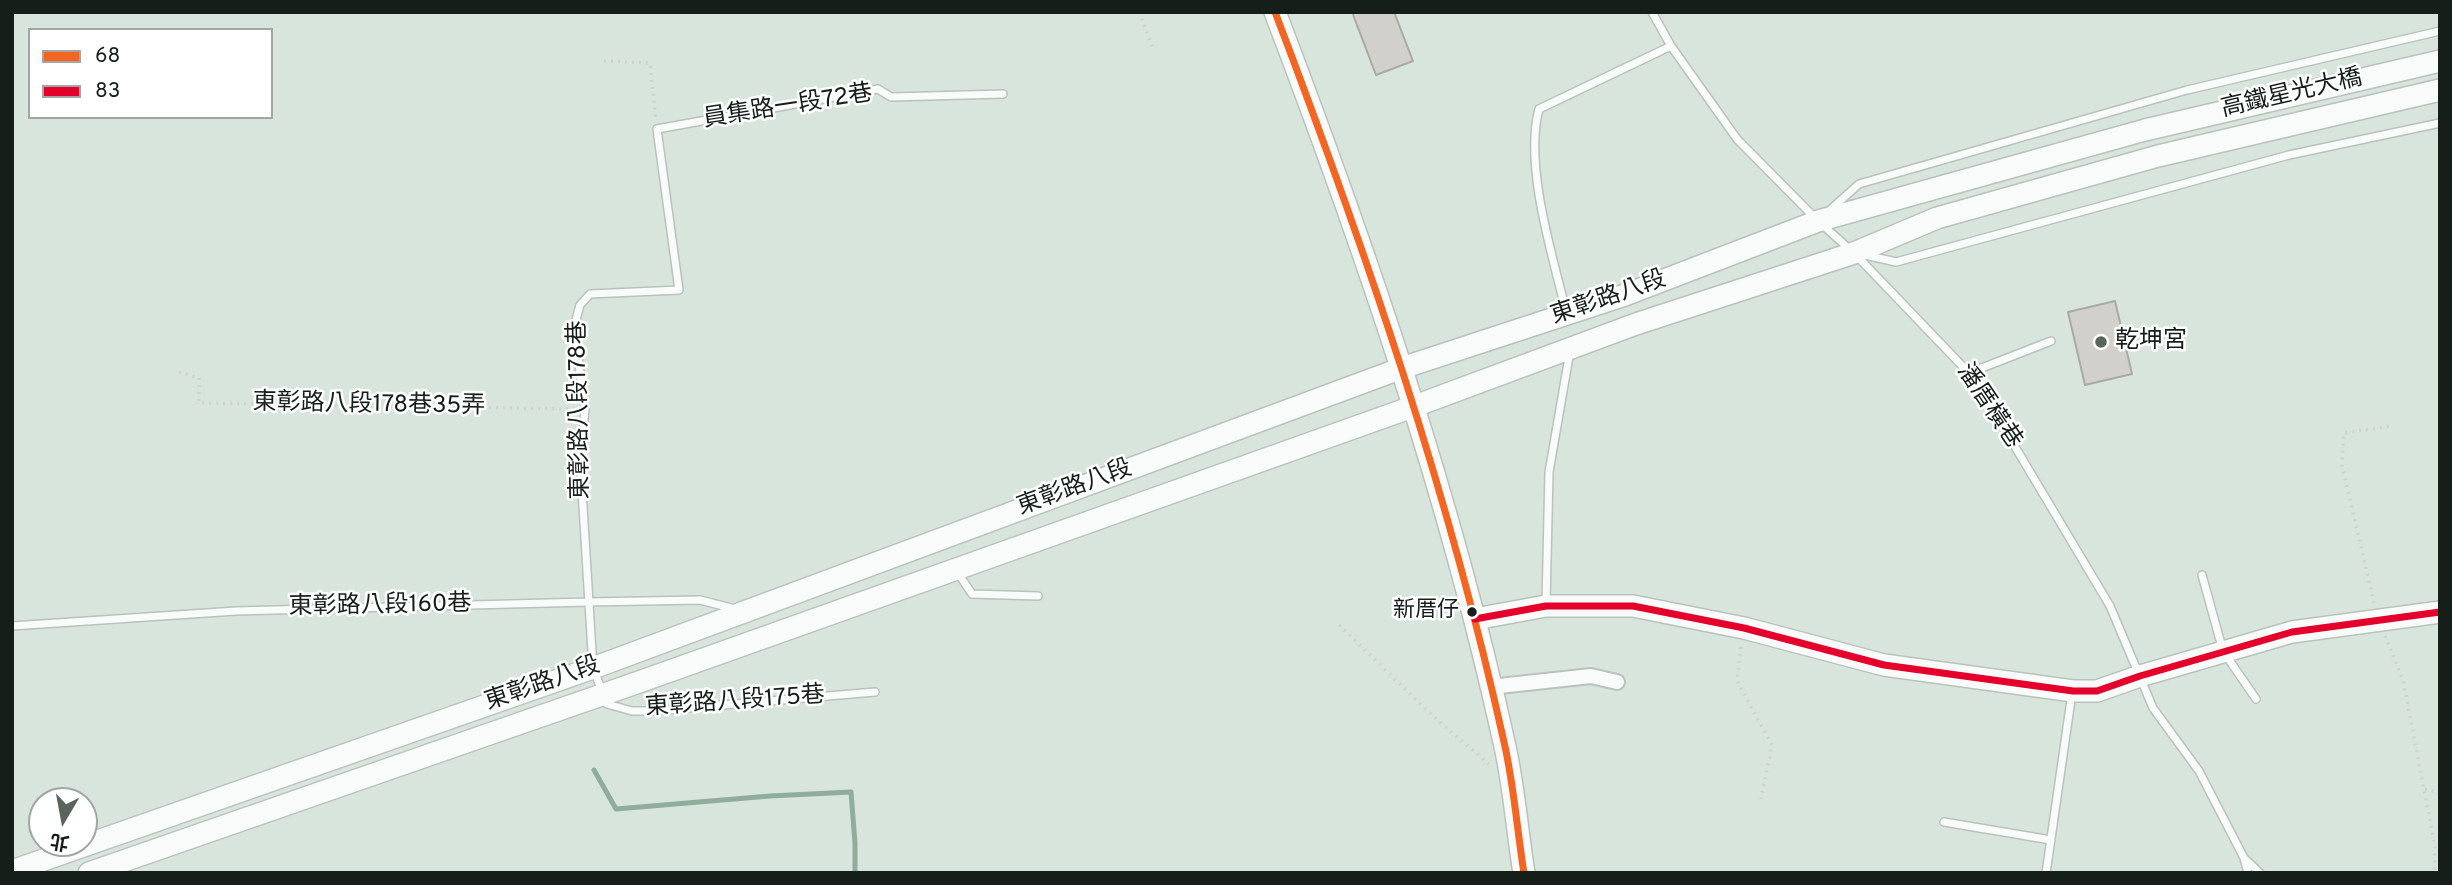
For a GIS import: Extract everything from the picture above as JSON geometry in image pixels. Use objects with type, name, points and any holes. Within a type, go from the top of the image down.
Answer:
[{"type":"street","points":[[1275,12],[1415,406],[1475,619],[1505,744],[1524,873]]},
{"type":"street","name":"高鐵星光大橋","points":[[2145,130],[2440,61]]},
{"type":"street","name":"高鐵星光大橋","points":[[2158,156],[2440,90]]},
{"type":"street","name":"東彰路八段","points":[[12,871],[593,668],[1402,368],[1625,295],[1818,221],[2145,130]]},
{"type":"street","name":"東彰路八段","points":[[89,873],[956,570],[1636,324],[1854,253],[1937,218],[2158,156]]},
{"type":"street","points":[[1475,619],[1546,606],[1633,606],[1744,628],[1884,665],[2073,691],[2097,691],[2292,632],[2440,612]]},
{"type":"street","points":[[1490,687],[1591,676],[1617,682]]},
{"type":"lane","name":"潘厝橫巷","points":[[1652,12],[1671,46],[1737,139],[1818,221],[1854,253],[1969,373],[2110,607],[2153,708],[2199,771],[2244,858],[2248,873]]},
{"type":"lane","points":[[1818,221],[1859,184],[2187,90],[2440,31]]},
{"type":"lane","points":[[1567,314],[1546,229],[1534,154],[1535,123],[1539,109],[1671,46]]},
{"type":"lane","name":"員集路一段72巷","points":[[657,129],[878,89],[891,97],[1003,94]]},
{"type":"lane","points":[[1854,253],[1896,262],[2289,155],[2440,123]]},
{"type":"lane","name":"東彰路八段178巷","points":[[602,694],[593,668],[580,458],[585,410],[574,327],[580,305],[590,294],[679,290],[657,129]]},
{"type":"lane","points":[[1969,373],[2051,341]]},
{"type":"lane","points":[[1546,606],[1549,472],[1570,350]]},
{"type":"lane","points":[[956,570],[972,594],[1038,596]]},
{"type":"lane","points":[[2202,575],[2223,651],[2256,699]]},
{"type":"lane","name":"東彰路八段160巷","points":[[12,626],[236,611],[588,602],[700,600],[746,612]]},
{"type":"lane","points":[[2046,873],[2073,691]]},
{"type":"lane","name":"東彰路八段175巷","points":[[602,694],[607,704],[632,711],[652,711],[875,692]]},
{"type":"lane","points":[[1944,822],[2051,840]]},
{"type":"lane","name":"潘厝橫巷","points":[[2244,858],[2260,873]]},
{"type":"path","points":[[1139,12],[1153,48]]},
{"type":"path","points":[[604,61],[650,63],[657,129]]},
{"type":"path","name":"東彰路八段178巷35弄","points":[[179,372],[199,378],[199,403],[585,410]]},
{"type":"path","points":[[2392,426],[2344,433],[2342,465],[2378,619],[2403,680],[2435,847],[2434,873]]},
{"type":"path","points":[[1339,625],[1436,719],[1510,781]]},
{"type":"path","points":[[1744,628],[1737,681],[1772,745],[1761,799]]},
{"type":"path","points":[[2425,789],[2440,793]]},
{"type":"building","points":[[1352,12],[1394,12],[1413,61],[1376,75]]},
{"type":"building","points":[[2115,301],[2132,374],[2085,385],[2068,312]]},
{"type":"waterway","points":[[594,770],[616,809],[851,792],[855,873]]},
{"type":"transit line","name":"68","points":[[1275,12],[1373,282],[1458,556],[1504,742],[1524,873]]},
{"type":"transit line","name":"83","points":[[1475,619],[1546,606],[1633,606],[1744,628],[1884,665],[2073,691],[2097,691],[2292,632],[2440,612]]},
{"type":"place","name":"乾坤宮","points":[[2101,342]]},
{"type":"place","name":"新厝仔","points":[[1472,612]]}]
